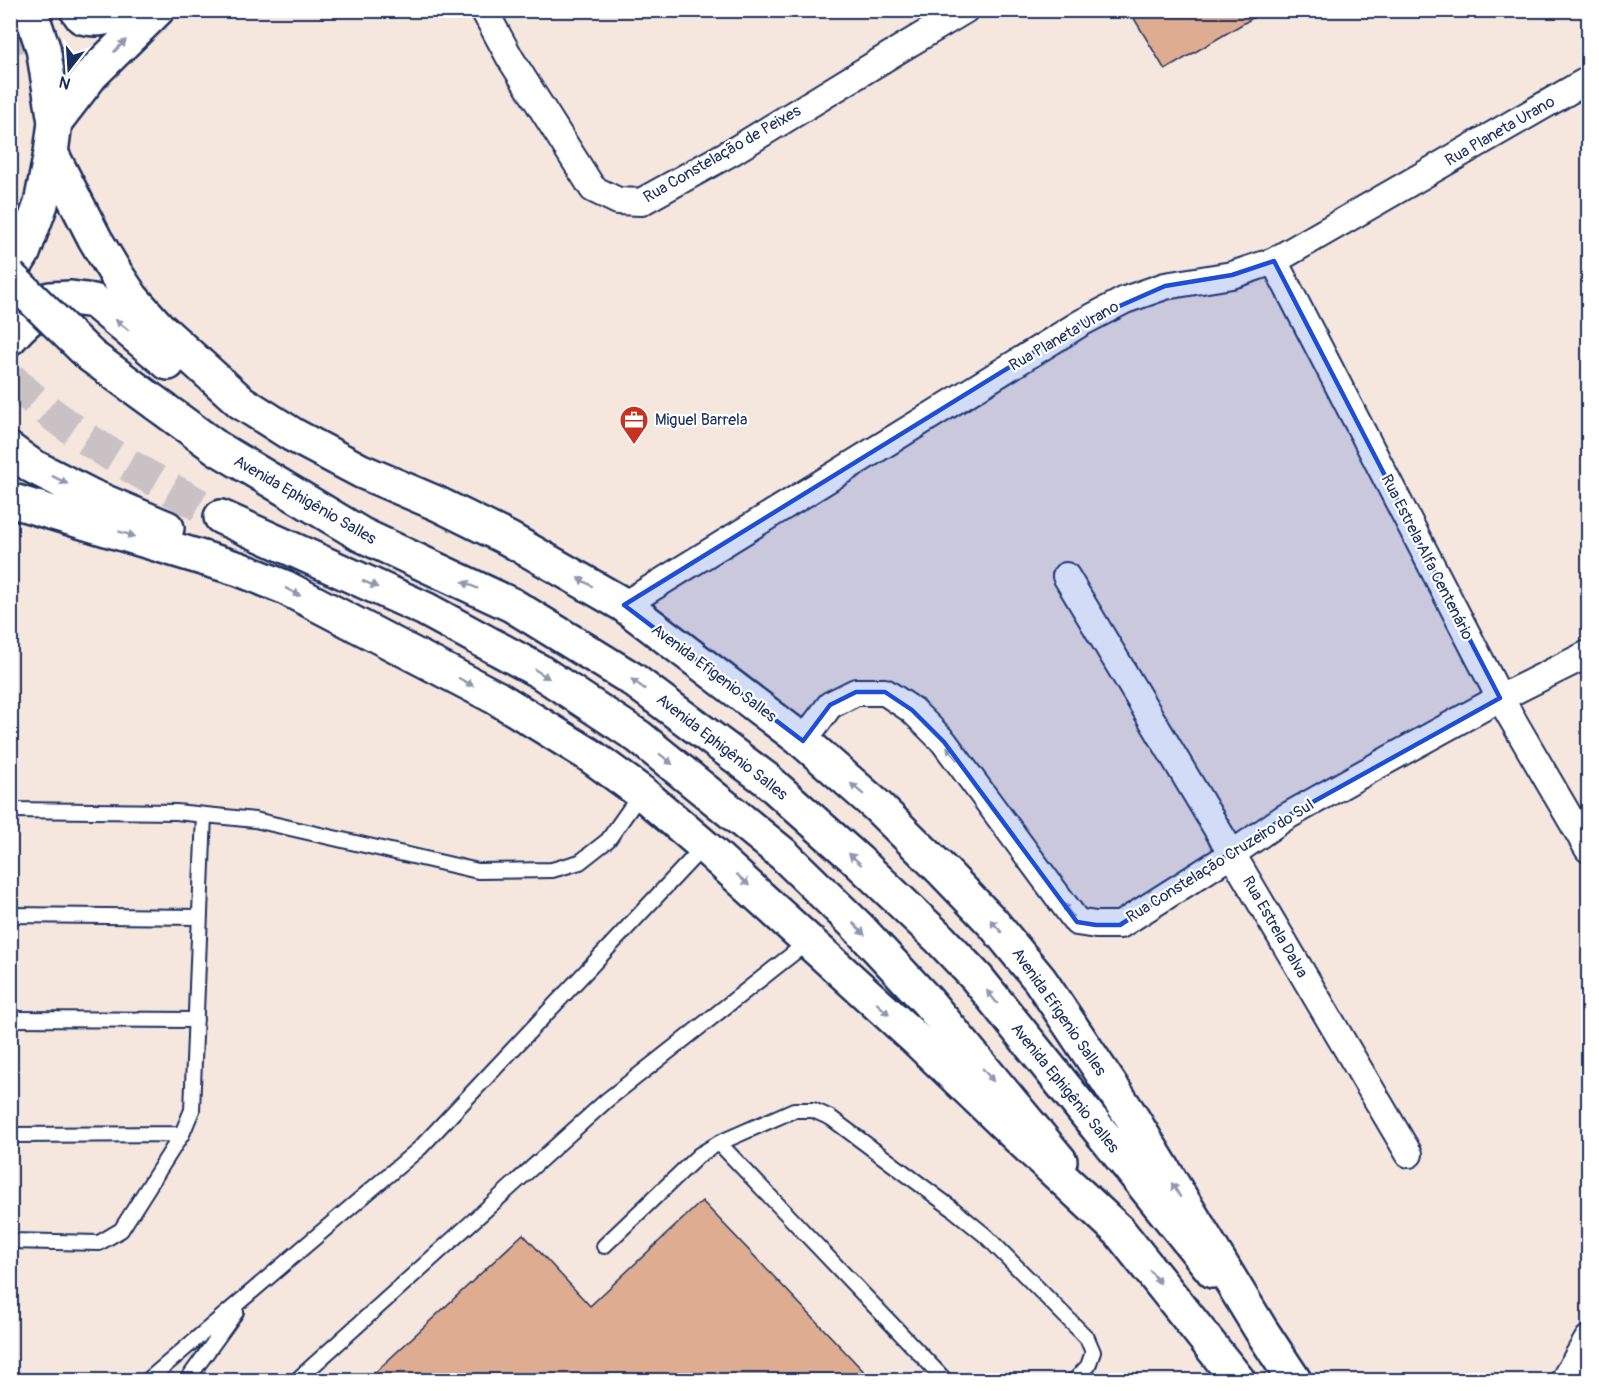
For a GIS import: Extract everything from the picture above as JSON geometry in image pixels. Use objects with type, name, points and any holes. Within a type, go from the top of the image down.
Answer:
[{"type":"main road","points":[[30,10],[43,48],[53,138]]},
{"type":"main road","points":[[77,10],[82,17],[96,20],[109,17],[117,10]]},
{"type":"main road","points":[[10,275],[23,253],[41,204],[53,138],[69,102],[92,74],[157,10]]},
{"type":"main road","name":"Avenida Efigenio Salles","points":[[53,138],[95,238],[132,298],[158,327],[241,402],[293,435],[361,471],[436,503],[509,539],[624,605],[803,741],[876,805],[944,872],[993,923],[1040,980],[1131,1116],[1261,1330]]},
{"type":"main road","name":"Avenida Ephigênio Salles","points":[[10,275],[91,356],[217,448],[362,535],[512,605],[632,679],[766,779],[858,861],[939,938],[977,978],[1261,1330],[1294,1380]]},
{"type":"main road","points":[[10,338],[50,299],[71,298],[94,301],[172,366],[206,386],[241,402]]},
{"type":"main road","points":[[10,450],[32,466],[91,496],[199,544],[239,569]]},
{"type":"main road","points":[[10,500],[239,569],[284,587],[497,698],[588,754],[642,793],[704,846],[917,1040],[1119,1231]]},
{"type":"main road","points":[[221,517],[425,609],[539,671],[639,736],[783,854],[857,926],[927,1001],[1119,1231],[1238,1380]]},
{"type":"street","name":"Rua Constelação de Peixes","points":[[484,10],[510,58],[593,189],[618,201],[641,202],[735,150],[965,10]]},
{"type":"street","name":"Rua Planeta Urano","points":[[624,605],[1081,323],[1125,300],[1165,286],[1232,274],[1274,261],[1588,80]]},
{"type":"street","name":"Rua Estrela Alfa Centenário","points":[[1274,261],[1500,698],[1588,849]]},
{"type":"street","name":"Rua Estrela Dalva","points":[[1066,576],[1409,1154]]},
{"type":"street","name":"Rua Constelação Cruzeiro do Sul","points":[[803,741],[830,705],[856,692],[885,692],[912,710],[944,742],[1077,922],[1120,925],[1233,854],[1284,818],[1500,698],[1588,654]]},
{"type":"street","points":[[1564,1380],[1588,1339]]},
{"type":"lane","points":[[10,810],[176,812],[255,820],[478,871],[552,870],[580,862],[608,840],[642,793]]},
{"type":"lane","points":[[10,1241],[99,1243],[121,1230],[182,1134],[192,1110],[204,815]]},
{"type":"lane","points":[[148,1380],[420,1148],[704,846]]},
{"type":"lane","points":[[10,915],[200,917]]},
{"type":"lane","points":[[297,1380],[607,1100],[809,941]]},
{"type":"lane","points":[[10,1019],[196,1020]]},
{"type":"lane","points":[[604,1246],[699,1155],[719,1143],[794,1110],[813,1110],[831,1118],[986,1236],[1087,1338],[1093,1352],[1088,1366],[1075,1380]]},
{"type":"lane","points":[[10,1135],[182,1134]]},
{"type":"lane","points":[[719,1143],[945,1380]]},
{"type":"lane","points":[[187,1380],[250,1293]]},
{"type":"highlighted area","points":[[1274,261],[1500,698],[1284,818],[1120,925],[1096,925],[1077,922],[944,742],[912,710],[885,692],[856,692],[830,705],[803,741],[624,605],[1081,323],[1165,286],[1232,275]]},
{"type":"building","points":[[1129,10],[1259,10],[1261,13],[1165,70]]},
{"type":"building","points":[[702,1201],[872,1380],[367,1380],[523,1234],[590,1306]]},
{"type":"tunnel","points":[[10,41],[48,10]]},
{"type":"tunnel","points":[[10,378],[58,419],[84,437],[138,471],[221,517]]},
{"type":"place","name":"Miguel Barrela","points":[[634,446]]}]
